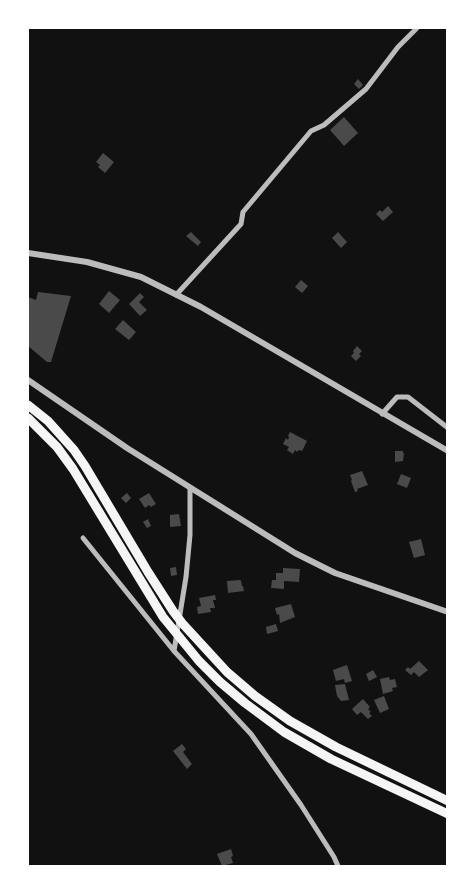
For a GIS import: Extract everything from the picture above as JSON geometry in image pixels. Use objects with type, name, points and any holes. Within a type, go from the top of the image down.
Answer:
[{"type":"highway","points":[[28,405],[48,421],[74,450],[173,611],[227,672],[255,696],[290,721],[336,747],[448,801]]},
{"type":"highway","points":[[28,418],[57,447],[73,469],[164,617],[199,661],[213,675],[245,703],[284,732],[331,759],[448,814]]},
{"type":"street","points":[[176,295],[241,224],[243,212],[311,131],[324,125],[366,89],[398,47],[417,28]]},
{"type":"street","points":[[28,253],[87,262],[141,277],[201,307],[448,451]]},
{"type":"street","points":[[28,380],[127,448],[295,553],[335,573],[448,612]]},
{"type":"street","points":[[382,414],[396,397],[408,397],[448,428]]},
{"type":"street","points":[[174,651],[186,576],[190,535],[190,488]]},
{"type":"street","points":[[82,538],[174,651],[251,734],[306,813],[338,866]]},
{"type":"building","points":[[358,79],[363,85],[359,89],[354,84]]},
{"type":"building","points":[[344,117],[358,133],[344,146],[330,130]]},
{"type":"building","points":[[103,153],[114,162],[105,173],[98,167],[100,165],[96,162]]},
{"type":"building","points":[[388,206],[393,212],[383,221],[376,214],[380,210],[382,212]]},
{"type":"building","points":[[191,232],[201,242],[198,246],[186,236]]},
{"type":"building","points":[[338,232],[347,242],[341,248],[332,238]]},
{"type":"building","points":[[301,280],[308,286],[302,293],[295,287]]},
{"type":"building","points":[[109,291],[120,300],[109,313],[99,304]]},
{"type":"building","points":[[38,292],[71,296],[51,362],[47,362],[28,346],[28,297],[36,300]]},
{"type":"building","points":[[140,293],[144,297],[139,302],[147,310],[140,316],[129,304]]},
{"type":"building","points":[[123,320],[136,332],[129,340],[115,329]]},
{"type":"building","points":[[357,346],[362,351],[359,354],[361,356],[356,361],[351,356]]},
{"type":"building","points":[[290,432],[307,441],[302,451],[299,450],[297,452],[295,450],[293,454],[287,450],[289,447],[283,444],[286,438],[288,440]]},
{"type":"building","points":[[395,451],[403,451],[403,461],[395,462]]},
{"type":"building","points":[[362,471],[368,485],[357,489],[358,491],[355,492],[350,475]]},
{"type":"building","points":[[401,474],[411,478],[407,488],[397,484]]},
{"type":"building","points":[[127,493],[131,498],[126,503],[121,498]]},
{"type":"building","points":[[149,493],[156,504],[145,508],[139,499]]},
{"type":"building","points":[[179,514],[181,526],[170,527],[170,515]]},
{"type":"building","points":[[148,519],[151,526],[147,528],[143,522]]},
{"type":"building","points":[[421,539],[425,555],[414,558],[409,542]]},
{"type":"building","points":[[176,567],[177,575],[171,576],[170,568]]},
{"type":"building","points":[[283,568],[300,569],[299,582],[284,581],[284,589],[271,588],[272,580],[276,580],[276,573],[283,573]]},
{"type":"building","points":[[240,580],[244,591],[228,593],[227,581]]},
{"type":"building","points":[[215,595],[216,600],[213,600],[215,608],[210,608],[211,612],[198,614],[197,607],[201,606],[199,598]]},
{"type":"building","points":[[291,604],[295,617],[280,623],[279,614],[277,615],[275,608]]},
{"type":"building","points":[[276,624],[278,631],[267,634],[266,627]]},
{"type":"building","points":[[419,661],[428,670],[419,677],[414,672],[411,675],[405,670],[408,667],[410,669]]},
{"type":"building","points":[[347,665],[352,681],[345,683],[344,679],[336,681],[333,670]]},
{"type":"building","points":[[373,670],[377,677],[369,681],[366,674]]},
{"type":"building","points":[[389,677],[390,680],[395,679],[397,687],[392,688],[393,691],[383,694],[380,679]]},
{"type":"building","points":[[345,684],[349,700],[341,701],[337,696],[335,685]]},
{"type":"building","points":[[384,696],[389,709],[380,713],[374,700]]},
{"type":"building","points":[[363,699],[370,707],[368,709],[372,716],[368,719],[361,712],[357,715],[352,709]]},
{"type":"building","points":[[182,744],[186,749],[183,752],[192,764],[187,769],[173,751]]},
{"type":"building","points":[[231,849],[233,863],[222,866],[217,854]]}]
